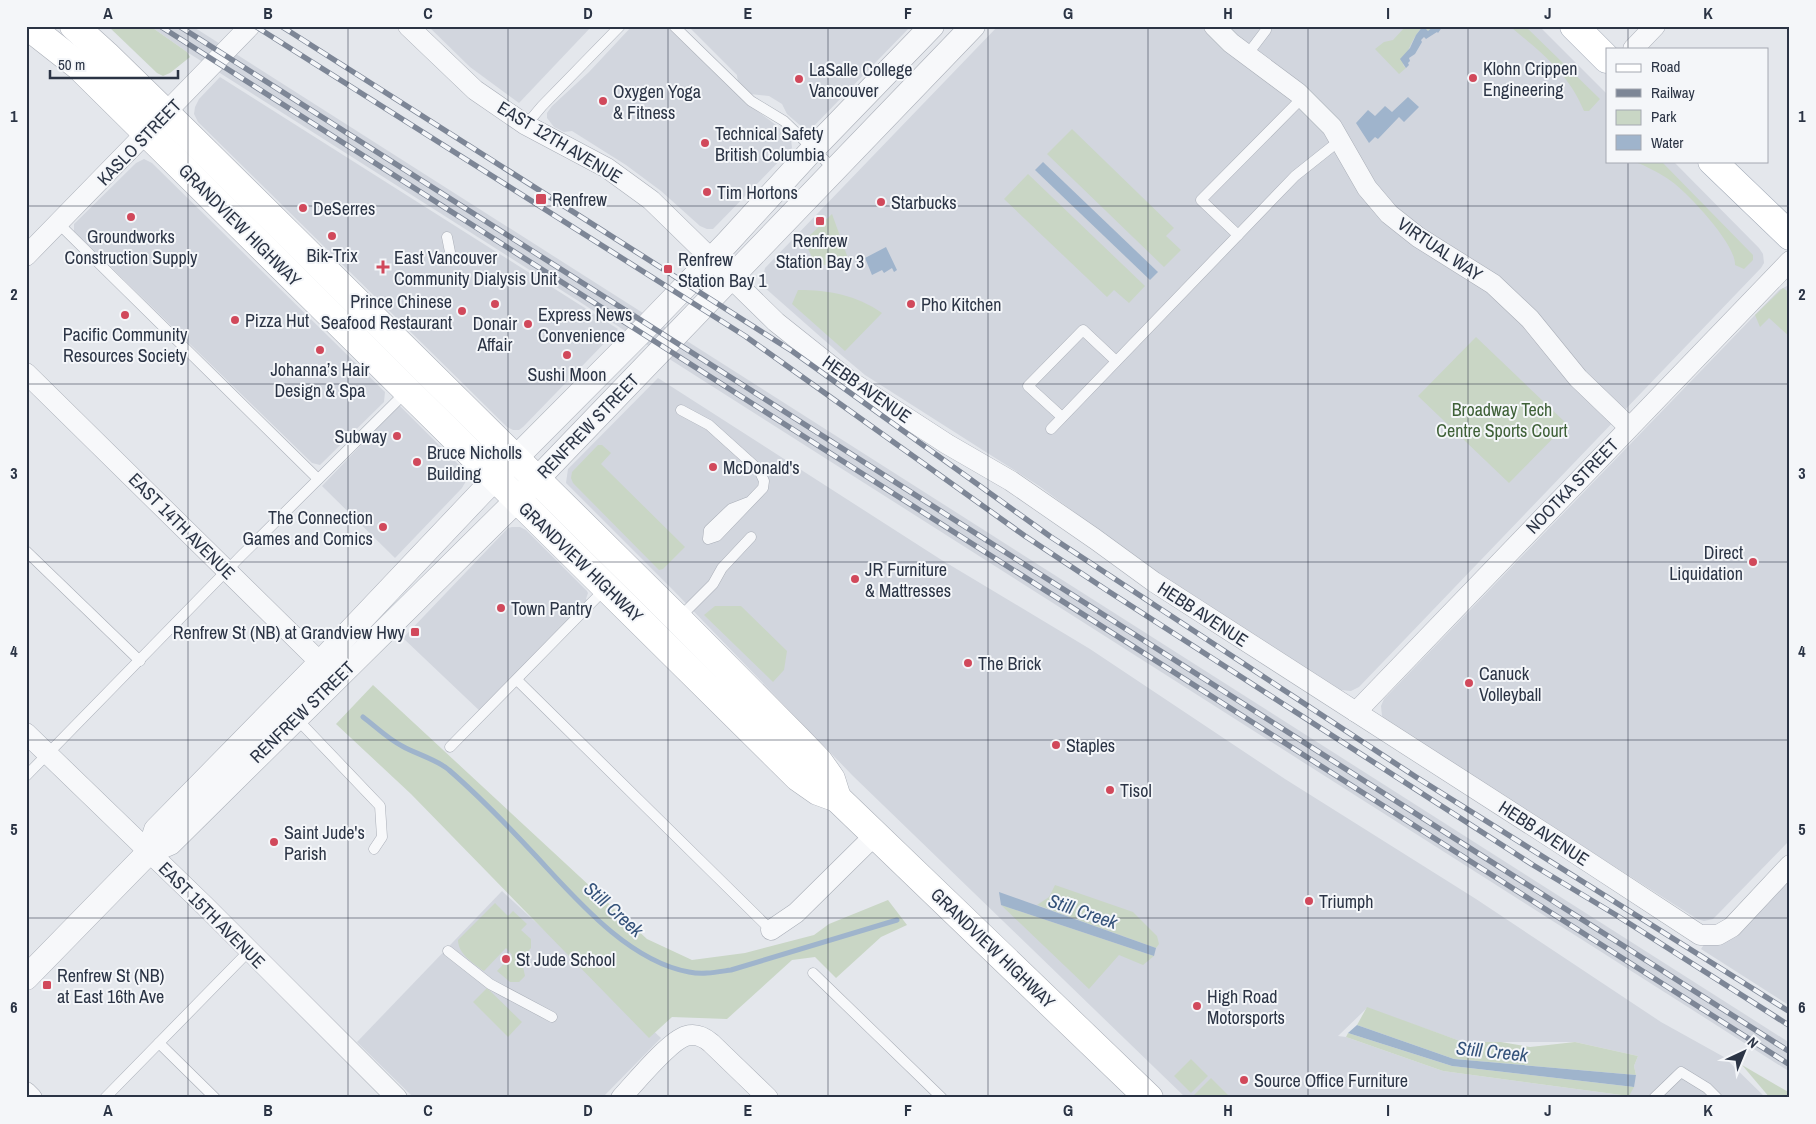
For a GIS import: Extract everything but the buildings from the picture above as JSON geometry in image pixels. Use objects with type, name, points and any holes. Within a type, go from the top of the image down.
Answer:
[{"type":"main road","name":"GRANDVIEW HIGHWAY","points":[[28,26],[79,66],[798,777],[818,791],[837,798],[1150,1098]]},
{"type":"main road","name":"GRANDVIEW HIGHWAY","points":[[74,26],[106,55],[678,619],[819,762],[831,779],[837,798]]},
{"type":"main road","points":[[1574,26],[1606,58]]},
{"type":"main road","points":[[1713,162],[1790,236]]},
{"type":"street","name":"KASLO STREET","points":[[26,256],[250,26]]},
{"type":"street","name":"EAST 12TH AVENUE","points":[[408,26],[475,90],[526,126],[608,168],[651,200],[711,259]]},
{"type":"street","name":"RENFREW STREET","points":[[148,852],[156,830],[320,663],[496,478],[644,329],[813,149],[932,26]]},
{"type":"street","name":"RENFREW STREET","points":[[26,978],[148,852],[170,843],[517,500],[972,26]]},
{"type":"street","name":"VIRTUAL WAY","points":[[1214,26],[1247,55],[1302,98],[1332,127],[1367,188],[1389,214],[1418,237],[1493,284],[1530,319],[1578,378],[1629,427]]},
{"type":"street","points":[[1634,48],[1655,26]]},
{"type":"street","name":"HEBB AVENUE","points":[[711,259],[776,322],[850,380],[948,444],[1011,481],[1154,582],[1700,935],[1718,935],[1732,927],[1790,865]]},
{"type":"street","name":"NOOTKA STREET","points":[[1356,712],[1790,261]]},
{"type":"street","name":"EAST 14TH AVENUE","points":[[26,373],[337,679]]},
{"type":"street","name":"EAST 15TH AVENUE","points":[[26,733],[397,1098]]},
{"type":"street","points":[[771,930],[796,913],[875,835]]},
{"type":"street","points":[[621,1098],[676,1041],[692,1035],[705,1038],[768,1098]]},
{"type":"street","points":[[26,1092],[32,1098]]},
{"type":"lane","points":[[526,126],[542,106],[620,26]]},
{"type":"lane","points":[[674,26],[751,101],[784,121],[834,170]]},
{"type":"lane","points":[[1247,55],[1266,30]]},
{"type":"lane","points":[[1238,235],[1201,200],[1302,98]]},
{"type":"lane","points":[[1051,429],[1296,176],[1339,140]]},
{"type":"lane","points":[[58,224],[318,479]]},
{"type":"lane","points":[[448,237],[450,252],[448,258]]},
{"type":"lane","points":[[1062,417],[1028,386],[1083,330],[1116,361]]},
{"type":"lane","points":[[26,776],[407,391]]},
{"type":"lane","points":[[681,410],[709,425],[759,470],[764,481],[763,488],[717,536],[708,538]]},
{"type":"lane","points":[[678,619],[713,584],[722,568],[751,537]]},
{"type":"lane","points":[[26,551],[140,661]]},
{"type":"lane","points":[[450,747],[607,587]]},
{"type":"lane","points":[[517,680],[771,930]]},
{"type":"lane","points":[[296,719],[380,806],[382,837],[374,849]]},
{"type":"lane","points":[[105,1098],[249,951]]},
{"type":"lane","points":[[448,951],[490,984],[552,1017]]},
{"type":"lane","points":[[813,972],[942,1098]]},
{"type":"lane","points":[[159,1043],[215,1098]]},
{"type":"lane","points":[[1654,1098],[1681,1072],[1707,1088],[1717,1098]]},
{"type":"shaded area","points":[[150,26],[192,26],[1790,1043],[1790,1072],[187,52]]},
{"type":"shaded area","points":[[428,26],[592,26],[519,103],[470,67]]},
{"type":"shaded area","points":[[632,26],[666,26],[745,102],[776,125],[791,139],[792,148],[713,229],[700,226],[661,191],[626,165],[572,131],[564,132],[554,127],[547,118],[547,113],[552,106],[589,72]]},
{"type":"shaded area","name":"LaSalle College Vancouver","points":[[688,26],[911,26],[811,129],[802,127],[787,114],[782,104],[769,96],[750,94],[738,83],[737,75]]},
{"type":"shaded area","points":[[998,26],[1539,26],[1606,93],[1606,162],[1674,162],[1759,248],[1763,254],[1764,263],[1359,687],[1351,691],[1341,690],[1151,569],[1039,486],[865,375],[764,287],[762,281],[765,268]]},
{"type":"shaded area","points":[[220,77],[618,329],[523,427],[519,430],[513,430],[507,427],[198,122],[194,114],[195,107],[199,99]]},
{"type":"shaded area","points":[[144,159],[152,163],[385,392],[384,402],[320,465],[312,463],[74,231],[74,224],[136,163]]},
{"type":"shaded area","points":[[1790,286],[1790,840],[1713,919],[1704,921],[1697,919],[1388,722],[1382,716],[1381,706],[1384,699],[1779,290]]},
{"type":"shaded area","points":[[658,378],[940,559],[1090,649],[1285,779],[1476,899],[1661,1022],[1724,1057],[1766,1098],[1186,1098],[853,776],[673,590],[566,483],[568,469]],"holes":[[[1367,1008],[1463,1042],[1575,1042],[1638,1056],[1634,1066],[1636,1075],[1629,1096],[1443,1071],[1346,1037],[1338,1036]]]},
{"type":"shaded area","points":[[399,405],[463,469],[466,481],[462,488],[395,558],[322,486]]},
{"type":"shaded area","points":[[520,527],[526,530],[587,591],[586,599],[591,604],[483,714],[403,638],[508,528]]},
{"type":"shaded area","points":[[1790,879],[1790,1006],[1701,949],[1705,943]]},
{"type":"shaded area","name":"St Jude School","points":[[502,891],[661,1038],[602,1098],[414,1098],[357,1042]]},
{"type":"green space","points":[[108,26],[150,26],[187,52],[190,57],[170,73],[163,76],[157,73]]},
{"type":"green space","points":[[1406,26],[1423,26],[1408,49],[1403,65],[1406,68],[1399,74],[1375,49],[1384,42],[1393,40]]},
{"type":"green space","points":[[1423,26],[1434,26],[1428,31]]},
{"type":"green space","points":[[1513,26],[1525,26],[1600,99],[1589,111],[1584,111],[1563,75],[1534,46],[1512,28]]},
{"type":"green space","points":[[1072,129],[1174,228],[1166,236],[1181,250],[1164,267],[1047,154]]},
{"type":"green space","points":[[1635,162],[1662,162],[1753,255],[1753,260],[1744,269],[1735,265],[1728,245],[1720,232],[1699,207],[1679,187],[1653,170]]},
{"type":"green space","points":[[1028,174],[1145,286],[1129,303],[1114,290],[1107,297],[1004,199]]},
{"type":"green space","points":[[832,214],[849,261],[829,265],[816,265],[804,241]]},
{"type":"green space","points":[[1783,288],[1790,293],[1790,337],[1769,318],[1760,327],[1755,315]]},
{"type":"green space","points":[[798,290],[821,291],[842,295],[862,302],[882,313],[845,351],[792,304]]},
{"type":"green space","name":"Broadway Tech Centre Sports Court","points":[[1476,337],[1567,424],[1509,483],[1418,396]]},
{"type":"green space","points":[[598,445],[602,445],[611,453],[601,464],[685,547],[663,569],[659,570],[573,483],[571,478],[572,472]]},
{"type":"green space","points":[[715,606],[741,606],[787,651],[784,670],[773,682],[704,615]]},
{"type":"green space","points":[[373,685],[647,939],[692,960],[745,953],[814,935],[829,924],[888,900],[907,925],[881,937],[836,978],[815,957],[792,960],[727,1019],[672,1017],[649,1038],[411,794],[336,724]]},
{"type":"green space","points":[[1055,885],[1133,912],[1157,936],[1159,944],[1156,948],[1037,905],[1049,897]]},
{"type":"green space","points":[[495,903],[508,916],[513,911],[527,924],[521,930],[531,939],[531,948],[520,960],[525,976],[519,982],[510,982],[497,971],[512,955],[506,948],[484,971],[467,958],[459,945],[458,940]]},
{"type":"green space","points":[[1001,905],[1154,956],[1143,965],[1119,955],[1089,989]]},
{"type":"green space","points":[[487,988],[522,1022],[508,1037],[473,1002]]},
{"type":"green space","points":[[1367,1007],[1463,1042],[1501,1042],[1530,1047],[1575,1042],[1638,1056],[1634,1066],[1636,1075],[1454,1059],[1357,1025]]},
{"type":"green space","points":[[1348,1033],[1452,1066],[1634,1087],[1629,1096],[1443,1071],[1346,1037]]},
{"type":"green space","points":[[1191,1059],[1208,1076],[1191,1093],[1174,1076]]},
{"type":"green space","points":[[1742,1065],[1790,1093],[1790,1098],[1770,1098]]},
{"type":"green space","points":[[1211,1078],[1228,1095],[1226,1098],[1197,1098],[1194,1095]]},
{"type":"water","points":[[1423,26],[1428,31],[1434,26],[1443,26],[1438,33],[1426,39],[1424,37],[1421,40],[1422,42],[1415,54],[1409,58],[1409,65],[1406,68],[1400,59],[1410,48]]},
{"type":"water","points":[[1408,97],[1419,107],[1404,122],[1399,117],[1378,139],[1375,137],[1369,143],[1356,123],[1368,110],[1375,116],[1385,106],[1392,112]]},
{"type":"water","points":[[1043,162],[1158,272],[1150,280],[1035,170]]},
{"type":"water","points":[[886,247],[897,270],[894,272],[892,268],[884,273],[882,270],[872,275],[865,258]]},
{"type":"water","points":[[999,892],[1156,948],[1154,956],[1001,905]]},
{"type":"water","points":[[1357,1025],[1454,1059],[1636,1075],[1634,1087],[1452,1066],[1348,1033]]},
{"type":"waterway","name":"Still Creek","points":[[363,717],[397,743],[439,763],[449,770],[493,811],[604,926],[624,942],[667,966],[700,973],[731,970],[897,920]]},
{"type":"railway","points":[[160,26],[1790,1065]]},
{"type":"railway","points":[[179,26],[1790,1052]]},
{"type":"railway","points":[[255,26],[745,336],[1025,536],[1108,591],[1533,865],[1616,915],[1790,1026]]},
{"type":"railway","points":[[281,26],[792,351],[1051,537],[1416,777],[1790,1012]]},
{"type":"place","name":"Klohn Crippen Engineering","points":[[1473,78]]},
{"type":"place","name":"LaSalle College Vancouver","points":[[799,79]]},
{"type":"place","name":"Oxygen Yoga & Fitness","points":[[603,101]]},
{"type":"place","name":"Technical Safety British Columbia","points":[[705,143]]},
{"type":"place","name":"Tim Hortons","points":[[707,192]]},
{"type":"place","name":"Renfrew","points":[[541,199]]},
{"type":"place","name":"Starbucks","points":[[881,202]]},
{"type":"place","name":"DeSerres","points":[[303,208]]},
{"type":"place","name":"Groundworks Construction Supply","points":[[131,217]]},
{"type":"place","name":"Renfrew Station Bay 3","points":[[820,221]]},
{"type":"place","name":"Bik-Trix","points":[[332,236]]},
{"type":"place","name":"East Vancouver Community Dialysis Unit","points":[[383,267]]},
{"type":"place","name":"Renfrew Station Bay 1","points":[[668,269]]},
{"type":"place","name":"Donair Affair","points":[[495,304]]},
{"type":"place","name":"Pho Kitchen","points":[[911,304]]},
{"type":"place","name":"Prince Chinese Seafood Restaurant","points":[[462,311]]},
{"type":"place","name":"Pacific Community Resources Society","points":[[125,315]]},
{"type":"place","name":"Pizza Hut","points":[[235,320]]},
{"type":"place","name":"Express News Convenience","points":[[528,324]]},
{"type":"place","name":"Johanna’s Hair Design & Spa","points":[[320,350]]},
{"type":"place","name":"Sushi Moon","points":[[567,355]]},
{"type":"place","name":"Subway","points":[[397,436]]},
{"type":"place","name":"Bruce Nicholls Building","points":[[417,462]]},
{"type":"place","name":"McDonald's","points":[[713,467]]},
{"type":"place","name":"The Connection Games and Comics","points":[[383,527]]},
{"type":"place","name":"Direct Liquidation","points":[[1753,562]]},
{"type":"place","name":"JR Furniture & Mattresses","points":[[855,579]]},
{"type":"place","name":"Town Pantry","points":[[501,608]]},
{"type":"place","name":"Renfrew St (NB) at Grandview Hwy","points":[[415,632]]},
{"type":"place","name":"The Brick","points":[[968,663]]},
{"type":"place","name":"Canuck Volleyball","points":[[1469,683]]},
{"type":"place","name":"Staples","points":[[1056,745]]},
{"type":"place","name":"Tisol","points":[[1110,790]]},
{"type":"place","name":"Saint Jude's Parish","points":[[274,842]]},
{"type":"place","name":"Triumph","points":[[1309,901]]},
{"type":"place","name":"St Jude School","points":[[506,959]]},
{"type":"place","name":"Renfrew St (NB) at East 16th Ave","points":[[47,985]]},
{"type":"place","name":"High Road Motorsports","points":[[1197,1006]]},
{"type":"place","name":"Source Office Furniture","points":[[1244,1080]]}]
